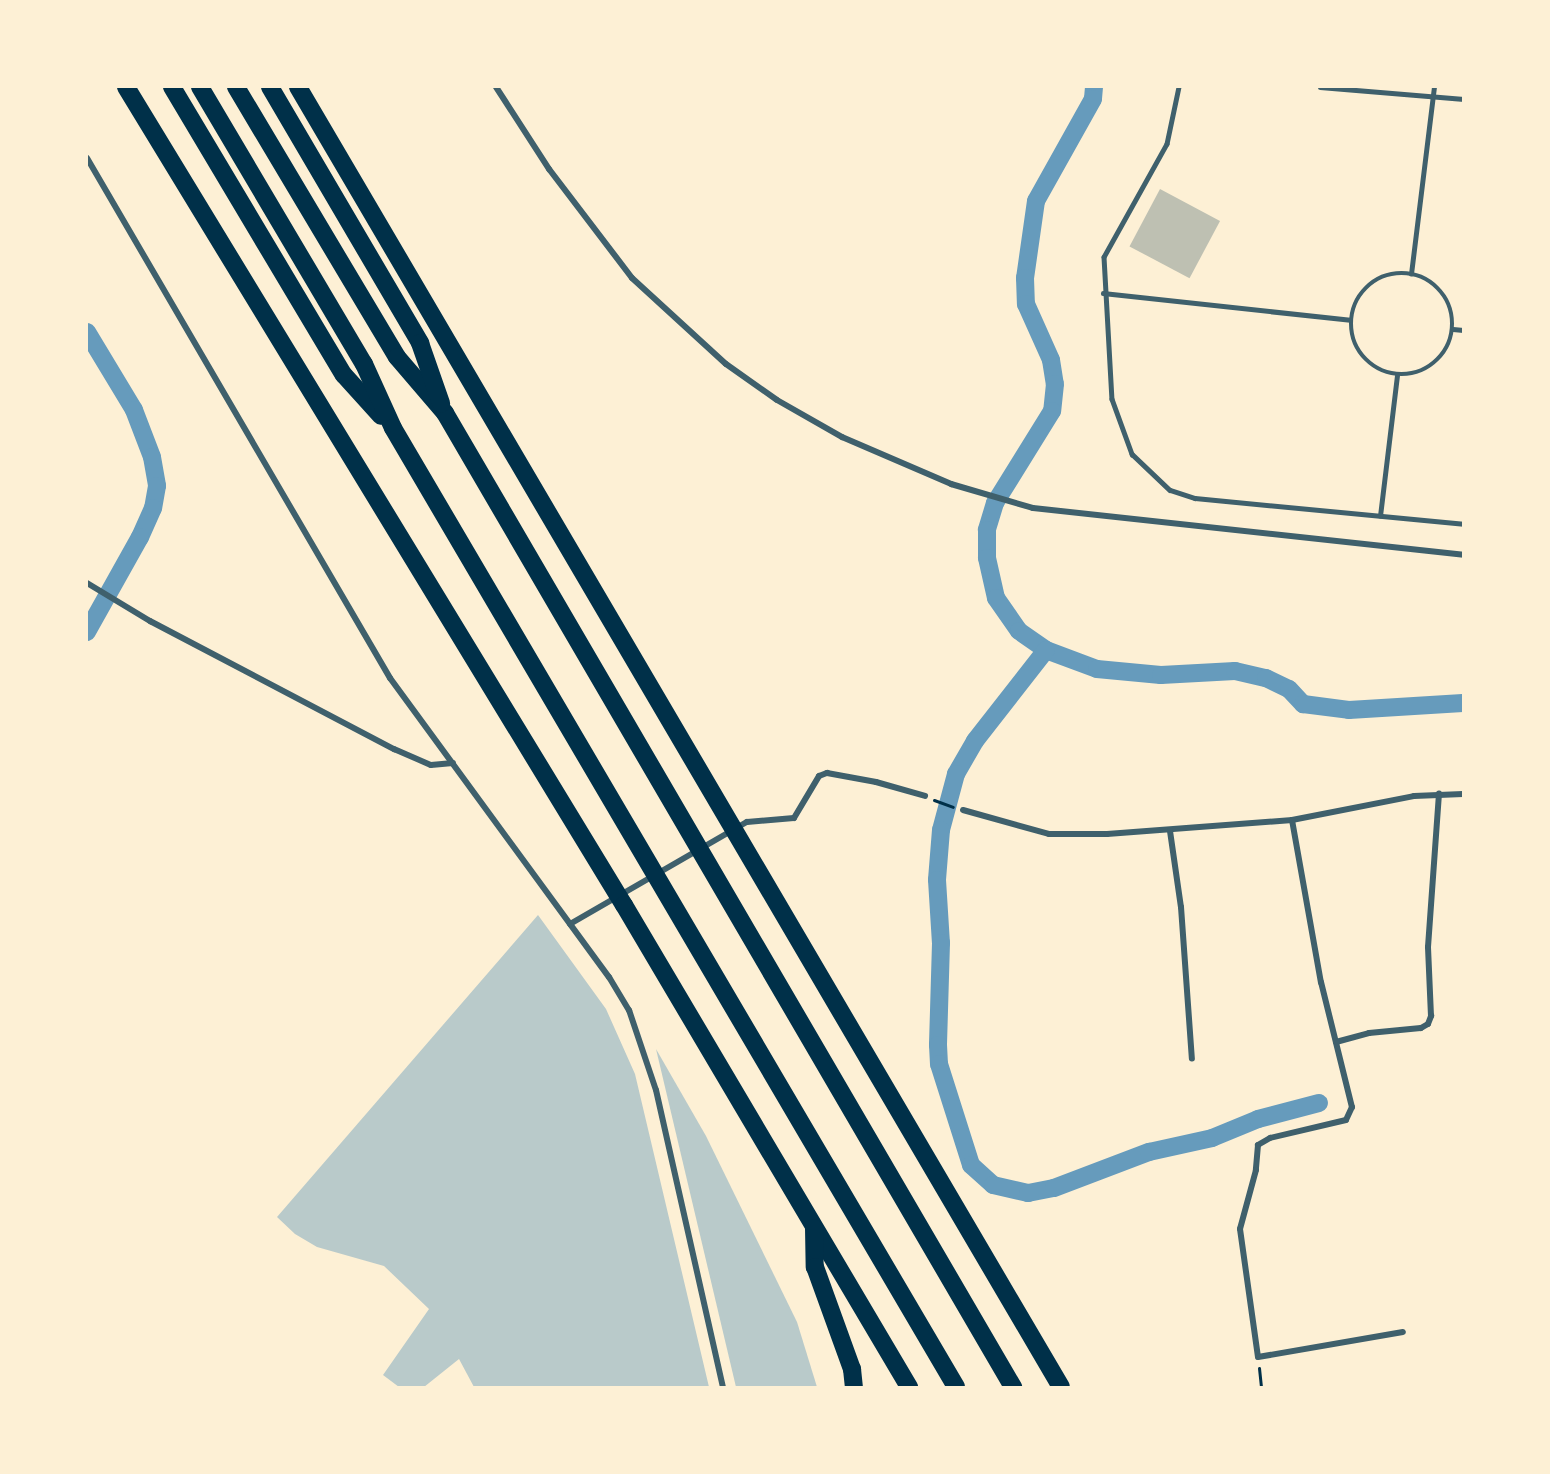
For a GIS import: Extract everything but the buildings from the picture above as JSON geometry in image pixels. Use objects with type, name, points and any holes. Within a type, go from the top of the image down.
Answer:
[{"type":"highway","points":[[126,87],[624,905],[909,1387]]},
{"type":"highway","points":[[172,87],[344,375],[393,428]]},
{"type":"highway","points":[[200,87],[364,364],[393,428],[956,1387]]},
{"type":"highway","points":[[236,87],[397,357],[445,413],[1013,1387]]},
{"type":"highway","points":[[270,87],[420,343],[445,413]]},
{"type":"highway","points":[[298,87],[748,848],[1061,1387]]},
{"type":"highway","points":[[814,1226],[815,1267],[852,1370],[854,1387]]},
{"type":"street","points":[[496,87],[549,169],[632,278],[726,364],[777,400],[842,437],[982,494],[1066,513],[1463,555]]},
{"type":"street","points":[[87,158],[333,584],[390,678],[609,977],[644,1045],[723,1387]]},
{"type":"street","points":[[87,583],[150,621],[394,749],[431,765],[453,763]]},
{"type":"street","points":[[570,924],[747,822],[794,818],[819,776],[827,773],[857,778],[925,796]]},
{"type":"street","points":[[963,810],[1049,834],[1170,831],[1292,820],[1439,793],[1463,794]]},
{"type":"street","points":[[1336,1042],[1369,1033],[1421,1028],[1428,1024],[1431,1016],[1428,947],[1439,793]]},
{"type":"street","points":[[1292,820],[1336,1042],[1349,1089],[1351,1116],[1334,1124],[1270,1138],[1258,1145],[1256,1150],[1256,1170],[1240,1229],[1258,1357],[1403,1332]]},
{"type":"street","points":[[1170,831],[1181,907],[1192,1059]]},
{"type":"lane","points":[[1179,87],[1167,144],[1104,257],[1103,293],[1112,399],[1120,427],[1132,454],[1170,490],[1195,498],[1463,524]]},
{"type":"lane","points":[[1320,87],[1463,99]]},
{"type":"lane","points":[[1411,274],[1434,87]]},
{"type":"lane","points":[[1390,274],[1411,274],[1439,289],[1450,307],[1453,329],[1445,352],[1437,361],[1416,374],[1397,376],[1379,370],[1360,355],[1354,344],[1350,320],[1356,299],[1370,283],[1390,274]]},
{"type":"lane","points":[[1103,293],[1350,320]]},
{"type":"lane","points":[[1453,329],[1463,330]]},
{"type":"lane","points":[[1380,516],[1397,376]]},
{"type":"path","points":[[925,796],[963,810]]},
{"type":"path","points":[[1258,1357],[1261,1387]]},
{"type":"shaded area","points":[[538,915],[606,1009],[635,1074],[709,1387],[474,1387],[459,1359],[424,1387],[399,1387],[383,1375],[429,1309],[384,1266],[317,1247],[295,1234],[277,1217]]},
{"type":"shaded area","points":[[656,1049],[706,1136],[797,1322],[817,1387],[736,1387]]},
{"type":"waterway","points":[[1094,87],[1093,99],[1036,201],[1025,278],[1026,304],[1051,360],[1055,384],[1052,411],[995,503],[987,530],[987,558],[996,598],[1019,631],[1046,650],[1097,669],[1161,675],[1235,671],[1266,678],[1289,689],[1303,704],[1349,710],[1463,703]]},
{"type":"waterway","points":[[87,332],[134,410],[152,457],[157,486],[153,508],[140,537],[87,632]]},
{"type":"waterway","points":[[1046,650],[975,741],[956,774],[941,830],[937,880],[941,943],[939,1064],[971,1165],[993,1185],[1028,1193],[1054,1188],[1149,1152],[1212,1138],[1258,1119],[1319,1103]]}]
